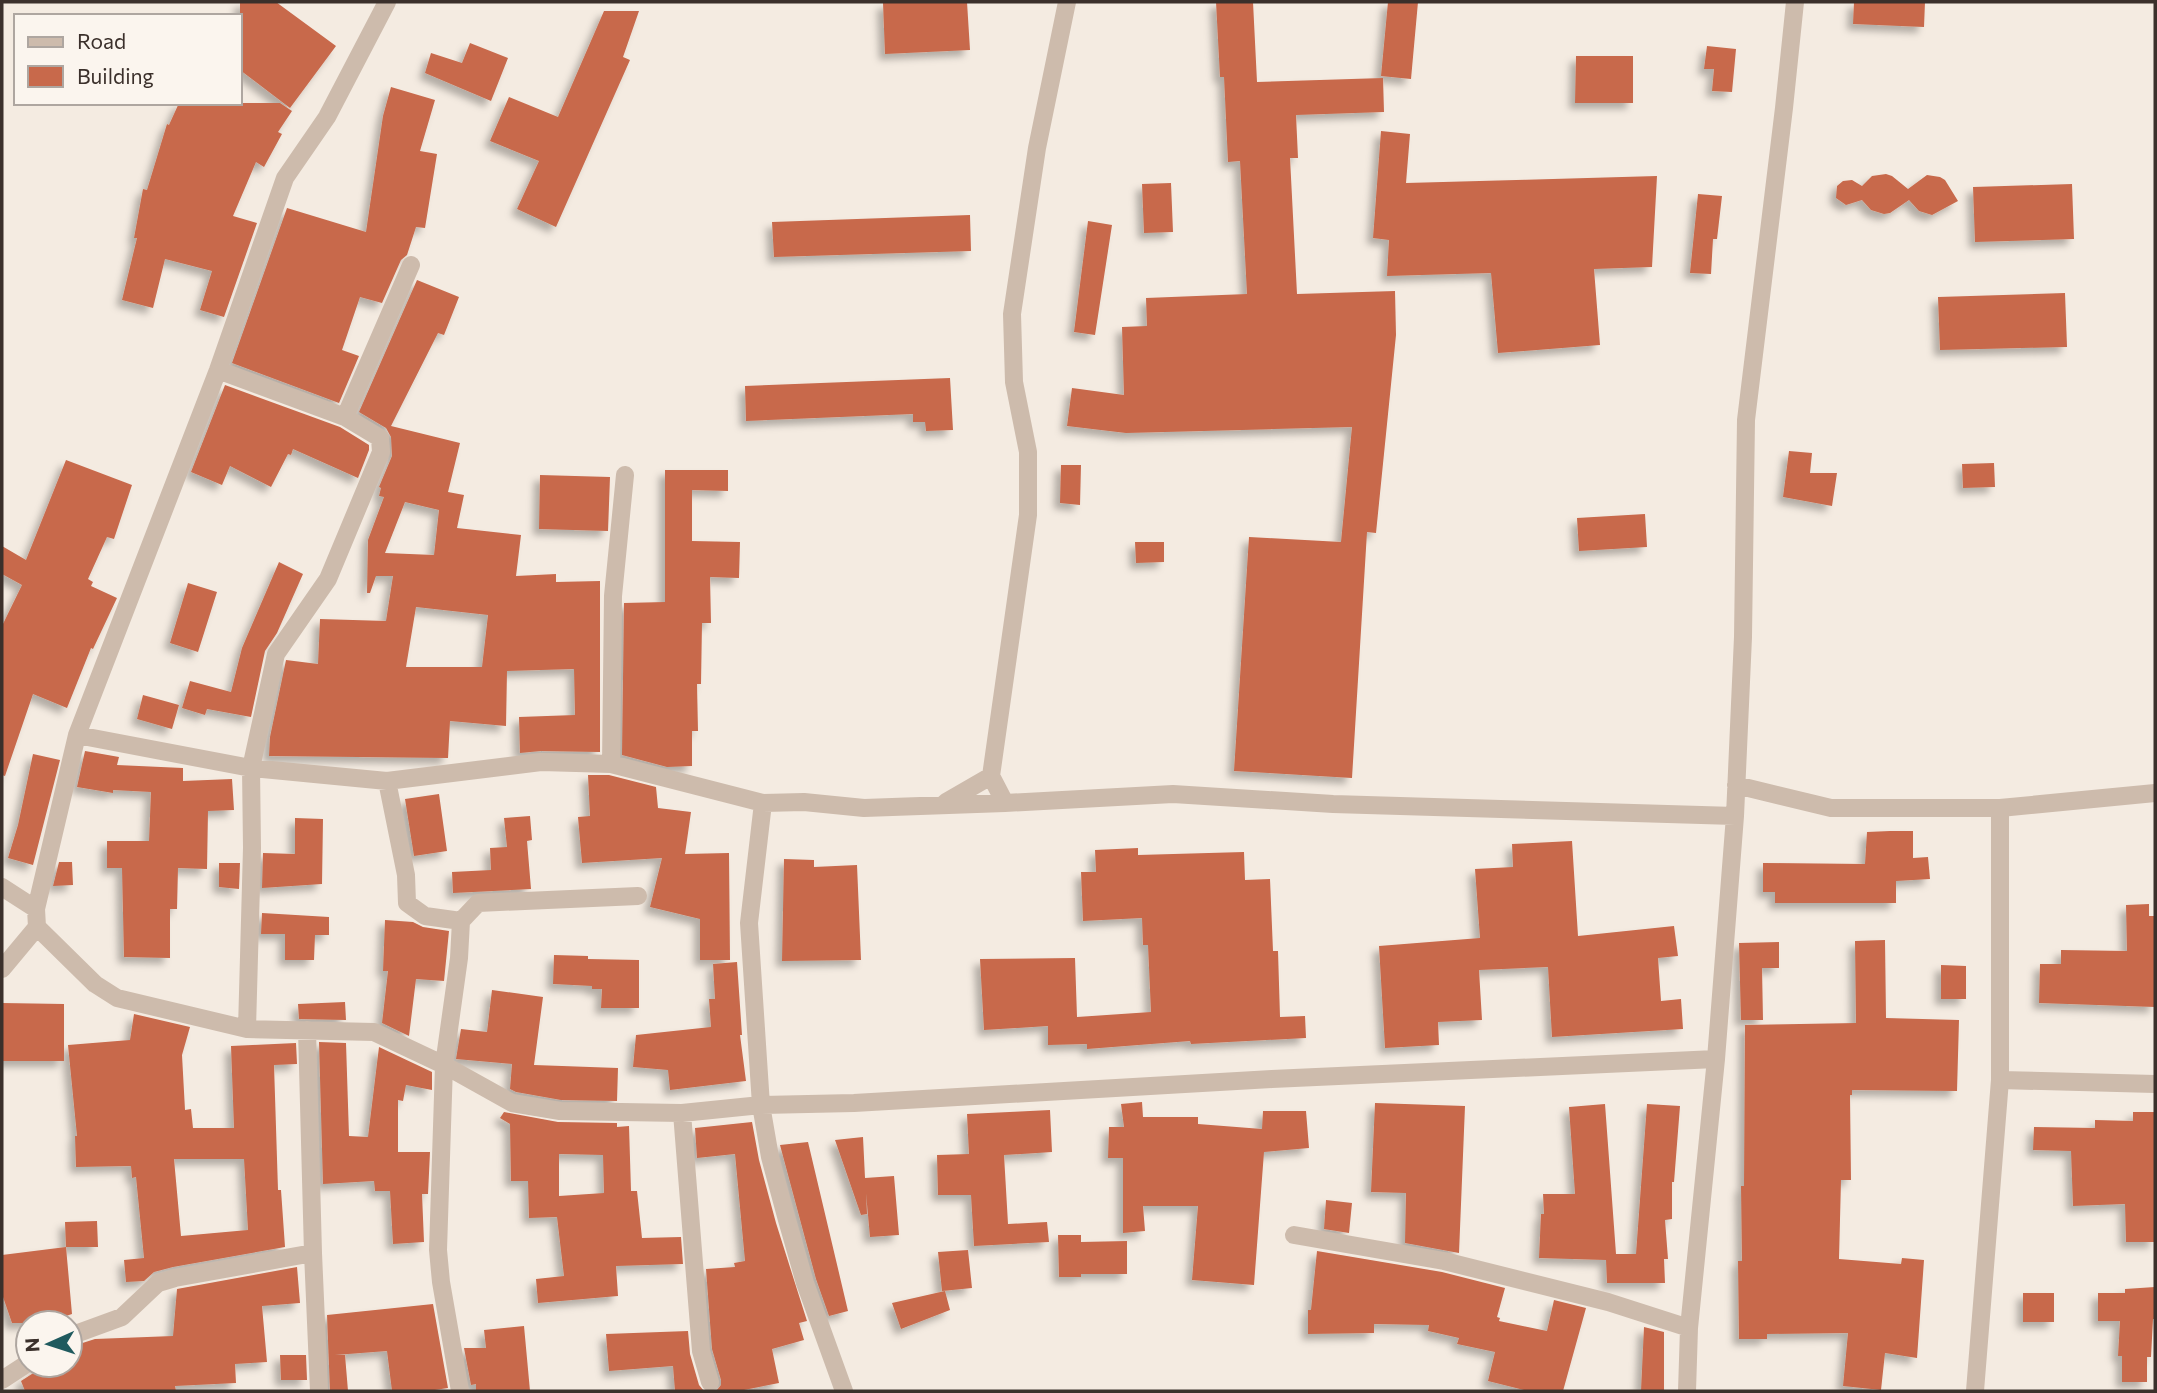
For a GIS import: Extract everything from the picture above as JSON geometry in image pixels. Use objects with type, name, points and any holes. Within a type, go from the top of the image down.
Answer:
[{"type":"street","points":[[2,969],[36,918],[77,735],[218,370],[285,178],[327,117],[387,2]]},
{"type":"street","points":[[1005,803],[991,776],[1028,515],[1028,452],[1014,382],[1012,314],[1037,148],[1067,2]]},
{"type":"street","points":[[1688,1391],[1689,1328],[1716,1059],[1735,816],[1743,637],[1746,420],[1795,2]]},
{"type":"street","points":[[345,417],[411,265]]},
{"type":"street","points":[[218,370],[345,417],[380,438],[382,452],[328,579],[276,654],[251,768],[252,861],[247,1029]]},
{"type":"street","points":[[611,764],[613,596],[625,475]]},
{"type":"street","points":[[77,735],[251,768],[387,781],[541,762],[611,764],[763,803],[804,802],[864,808],[1172,794],[1332,804],[1735,816]]},
{"type":"street","points":[[943,804],[991,776]]},
{"type":"street","points":[[387,781],[406,875],[407,903],[425,916],[461,921]]},
{"type":"street","points":[[1736,785],[1831,808],[2000,808],[2155,793]]},
{"type":"street","points":[[763,803],[749,923],[761,1105],[770,1157],[790,1233],[844,1391]]},
{"type":"street","points":[[1975,1391],[2000,1080],[2000,808]]},
{"type":"street","points":[[2,887],[36,918],[95,984],[117,998],[247,1029],[374,1032],[444,1065],[512,1103],[561,1111],[682,1112],[761,1105],[854,1103],[1272,1079],[1716,1059]]},
{"type":"street","points":[[460,1391],[438,1251],[444,1065],[459,958],[461,921],[478,903],[638,896]]},
{"type":"street","points":[[307,1030],[319,1391]]},
{"type":"street","points":[[2000,1080],[2155,1084]]},
{"type":"street","points":[[682,1112],[701,1351],[710,1382]]},
{"type":"street","points":[[1294,1235],[1444,1261],[1608,1302],[1689,1328]]},
{"type":"street","points":[[84,1331],[122,1317],[158,1283],[313,1253]]},
{"type":"building","points":[[240,2],[276,2],[336,46],[290,108],[242,72]]},
{"type":"building","points":[[967,2],[970,50],[885,54],[883,3]]},
{"type":"building","points":[[1216,2],[1253,2],[1257,82],[1383,78],[1384,112],[1296,115],[1298,158],[1290,158],[1297,294],[1395,291],[1396,335],[1376,533],[1367,532],[1352,778],[1234,771],[1249,537],[1341,542],[1352,427],[1126,433],[1067,426],[1072,388],[1124,395],[1122,327],[1147,326],[1146,298],[1247,294],[1240,161],[1228,162],[1224,77],[1220,77]]},
{"type":"building","points":[[1388,2],[1418,2],[1411,79],[1381,76]]},
{"type":"building","points":[[1854,2],[1925,2],[1924,27],[1853,24]]},
{"type":"building","points":[[604,11],[639,11],[623,57],[630,60],[556,227],[517,209],[539,161],[490,141],[509,97],[558,117]]},
{"type":"building","points":[[470,43],[508,58],[491,101],[425,73],[431,53],[462,63]]},
{"type":"building","points":[[1707,46],[1736,49],[1732,92],[1712,91],[1714,69],[1704,69]]},
{"type":"building","points":[[1576,56],[1633,56],[1633,103],[1575,103]]},
{"type":"building","points":[[391,87],[435,100],[420,151],[437,154],[425,228],[416,227],[407,255],[401,260],[382,303],[360,297],[342,350],[359,356],[339,403],[232,363],[287,208],[366,232],[383,116]]},
{"type":"building","points":[[280,103],[292,111],[278,132],[282,134],[264,167],[256,162],[233,216],[257,223],[224,317],[200,310],[212,271],[165,259],[153,308],[122,300],[137,238],[134,238],[143,189],[147,190],[167,124],[169,125],[178,105]]},
{"type":"building","points":[[1381,131],[1410,134],[1406,183],[1657,176],[1652,267],[1594,269],[1600,345],[1498,353],[1491,273],[1387,276],[1389,240],[1373,238]]},
{"type":"building","points":[[1886,174],[1908,189],[1927,175],[1940,177],[1945,180],[1958,201],[1932,215],[1919,211],[1909,200],[1884,214],[1871,210],[1862,200],[1846,205],[1836,198],[1837,186],[1843,181],[1852,180],[1862,186],[1872,176]]},
{"type":"building","points":[[1171,183],[1173,232],[1144,233],[1142,184]]},
{"type":"building","points":[[2072,184],[2074,239],[1975,242],[1973,187]]},
{"type":"building","points":[[1698,194],[1722,196],[1717,239],[1713,239],[1711,274],[1690,273]]},
{"type":"building","points":[[970,215],[971,251],[774,257],[772,222]]},
{"type":"building","points":[[1088,221],[1112,225],[1095,335],[1074,332]]},
{"type":"building","points":[[417,280],[459,297],[444,335],[438,333],[391,426],[460,443],[448,492],[464,495],[457,528],[521,535],[516,576],[556,574],[556,582],[600,581],[600,752],[520,753],[519,717],[575,715],[574,669],[507,671],[506,726],[450,721],[448,758],[269,756],[270,737],[286,660],[318,664],[320,619],[386,621],[393,576],[376,576],[370,593],[367,593],[368,540],[384,497],[379,496],[379,487],[392,456],[391,437],[386,428],[359,412]],"holes":[[[405,502],[439,510],[434,555],[385,553]],[[416,607],[488,615],[482,667],[406,667]]]},
{"type":"building","points":[[2065,293],[2067,347],[1940,350],[1938,297]]},
{"type":"building","points":[[950,378],[953,430],[926,431],[925,422],[913,422],[913,414],[746,421],[745,386]]},
{"type":"building","points":[[225,385],[340,427],[369,445],[358,478],[293,449],[271,487],[230,466],[222,485],[191,472]]},
{"type":"building","points":[[1789,451],[1812,453],[1810,473],[1837,473],[1832,506],[1783,497]]},
{"type":"building","points":[[66,460],[132,485],[114,539],[107,537],[88,579],[93,582],[91,586],[117,598],[93,649],[91,648],[67,708],[33,694],[5,776],[2,775],[2,626],[22,585],[2,574],[2,546],[26,560]]},
{"type":"building","points":[[1994,463],[1995,487],[1963,488],[1962,464]]},
{"type":"building","points":[[1061,465],[1081,465],[1080,505],[1060,503]]},
{"type":"building","points":[[665,470],[728,470],[728,491],[692,490],[692,541],[740,542],[739,578],[710,577],[711,623],[702,623],[701,684],[697,684],[698,731],[692,731],[692,766],[667,767],[622,755],[624,603],[665,602]]},
{"type":"building","points":[[540,475],[610,477],[608,531],[539,529]]},
{"type":"building","points":[[1645,514],[1647,547],[1579,551],[1577,518]]},
{"type":"building","points":[[1135,542],[1164,542],[1164,562],[1136,563]]},
{"type":"building","points":[[279,562],[303,574],[277,633],[265,651],[251,717],[207,709],[205,715],[182,708],[190,681],[231,692],[242,648]]},
{"type":"building","points":[[188,583],[217,592],[198,652],[170,643]]},
{"type":"building","points":[[143,695],[179,705],[172,729],[137,719]]},
{"type":"building","points":[[85,751],[119,757],[117,765],[183,768],[183,781],[232,779],[234,810],[208,811],[207,869],[178,868],[177,909],[170,909],[170,958],[124,957],[122,868],[107,868],[107,841],[149,841],[151,792],[113,790],[113,793],[77,787]]},
{"type":"building","points":[[33,754],[60,760],[33,865],[8,858]]},
{"type":"building","points":[[588,775],[609,775],[656,787],[658,808],[691,812],[685,854],[729,853],[730,960],[700,960],[700,919],[650,907],[662,858],[582,863],[578,817],[590,816]]},
{"type":"building","points":[[439,794],[447,851],[414,856],[405,799]]},
{"type":"building","points":[[530,816],[532,840],[527,841],[531,889],[453,893],[452,872],[491,870],[490,848],[507,847],[504,818]]},
{"type":"building","points":[[295,818],[323,819],[322,884],[262,888],[263,853],[295,854]]},
{"type":"building","points":[[1913,831],[1913,858],[1928,857],[1930,879],[1896,881],[1896,903],[1775,903],[1775,892],[1763,892],[1763,863],[1865,864],[1867,832]]},
{"type":"building","points":[[1572,841],[1578,936],[1674,926],[1678,956],[1658,958],[1661,1001],[1681,999],[1683,1029],[1552,1037],[1548,967],[1479,970],[1482,1020],[1438,1022],[1439,1045],[1385,1048],[1379,946],[1480,938],[1475,869],[1513,867],[1512,844]]},
{"type":"building","points":[[1138,848],[1138,855],[1244,852],[1245,880],[1270,879],[1273,951],[1278,951],[1280,1017],[1305,1016],[1306,1038],[1191,1044],[1190,1041],[1087,1049],[1087,1044],[1048,1045],[1048,1026],[984,1030],[980,959],[1075,958],[1077,1017],[1151,1012],[1148,945],[1143,945],[1142,918],[1083,921],[1081,872],[1096,872],[1095,850]]},
{"type":"building","points":[[784,859],[814,860],[814,867],[857,865],[861,960],[782,961]]},
{"type":"building","points":[[59,862],[72,862],[73,885],[53,886]]},
{"type":"building","points":[[219,863],[240,863],[239,889],[219,887]]},
{"type":"building","points":[[2149,904],[2149,916],[2155,916],[2155,1007],[2039,1003],[2040,964],[2061,964],[2061,950],[2127,951],[2126,905]]},
{"type":"building","points":[[262,913],[329,917],[329,935],[315,935],[314,960],[285,960],[285,934],[261,934]]},
{"type":"building","points":[[385,920],[413,922],[423,927],[449,931],[444,981],[416,979],[409,1036],[382,1023],[388,971],[383,971]]},
{"type":"building","points":[[1885,940],[1886,1018],[1959,1020],[1957,1091],[1852,1090],[1850,1095],[1851,1180],[1841,1180],[1839,1259],[1901,1264],[1902,1258],[1924,1260],[1917,1358],[1885,1353],[1881,1390],[1843,1386],[1848,1333],[1767,1334],[1767,1339],[1739,1339],[1738,1261],[1742,1261],[1745,1025],[1856,1023],[1855,941]]},
{"type":"building","points":[[1779,942],[1779,968],[1762,968],[1763,1020],[1741,1020],[1739,943]]},
{"type":"building","points":[[554,955],[639,960],[639,1008],[601,1008],[602,989],[553,984]]},
{"type":"building","points":[[737,962],[740,1035],[746,1081],[670,1090],[668,1070],[633,1067],[636,1035],[711,1027],[709,999],[715,999],[713,964]]},
{"type":"building","points":[[1941,965],[1966,966],[1966,999],[1941,999]]},
{"type":"building","points":[[492,990],[543,997],[534,1065],[618,1068],[617,1101],[561,1100],[516,1092],[510,1089],[512,1064],[456,1059],[461,1029],[487,1032]]},
{"type":"building","points":[[345,1002],[346,1020],[299,1019],[298,1004]]},
{"type":"building","points":[[2,1003],[64,1004],[64,1061],[2,1061]]},
{"type":"building","points":[[134,1014],[190,1027],[182,1055],[185,1110],[191,1109],[193,1128],[234,1128],[231,1046],[296,1043],[297,1064],[274,1065],[278,1190],[281,1190],[285,1247],[173,1267],[154,1272],[144,1281],[126,1282],[124,1260],[144,1258],[136,1177],[132,1178],[131,1166],[76,1167],[77,1136],[68,1045],[130,1040]],"holes":[[[174,1159],[244,1159],[248,1230],[181,1236]]]},
{"type":"building","points":[[319,1042],[346,1043],[349,1136],[368,1137],[379,1047],[432,1072],[432,1090],[406,1085],[403,1101],[398,1100],[398,1152],[430,1152],[428,1194],[422,1194],[424,1242],[393,1244],[390,1191],[375,1191],[374,1181],[323,1184]]},
{"type":"building","points":[[1142,1102],[1143,1117],[1198,1117],[1198,1124],[1262,1129],[1263,1111],[1306,1111],[1309,1148],[1264,1152],[1254,1285],[1192,1280],[1198,1206],[1143,1206],[1145,1231],[1123,1233],[1123,1158],[1108,1158],[1109,1127],[1124,1127],[1121,1104]]},
{"type":"building","points":[[1375,1103],[1465,1106],[1459,1253],[1405,1243],[1406,1193],[1371,1192]]},
{"type":"building","points":[[1605,1104],[1616,1254],[1636,1254],[1647,1104],[1680,1106],[1672,1182],[1672,1219],[1665,1220],[1668,1259],[1664,1259],[1665,1283],[1607,1283],[1606,1260],[1539,1258],[1541,1214],[1544,1214],[1543,1194],[1575,1194],[1569,1107]]},
{"type":"building","points":[[1050,1110],[1052,1152],[1004,1155],[1008,1224],[1047,1222],[1049,1242],[974,1246],[971,1195],[938,1195],[937,1155],[969,1154],[967,1114]]},
{"type":"building","points":[[504,1112],[558,1122],[617,1123],[617,1127],[629,1126],[631,1191],[637,1191],[642,1238],[681,1237],[683,1264],[616,1266],[618,1296],[538,1303],[536,1279],[564,1276],[557,1217],[529,1218],[528,1181],[511,1181],[510,1124],[500,1118]],"holes":[[[559,1154],[603,1155],[604,1193],[559,1196]]]},
{"type":"building","points":[[2133,1112],[2155,1112],[2155,1242],[2126,1242],[2125,1204],[2073,1206],[2071,1151],[2033,1150],[2034,1127],[2095,1128],[2095,1120],[2133,1121]]},
{"type":"building","points":[[752,1122],[776,1223],[807,1321],[799,1323],[804,1340],[772,1349],[779,1383],[739,1391],[716,1391],[721,1380],[712,1349],[706,1269],[735,1267],[734,1263],[745,1261],[735,1154],[697,1158],[695,1128]]},
{"type":"building","points":[[863,1137],[865,1178],[894,1176],[899,1235],[870,1237],[866,1193],[867,1214],[861,1215],[835,1140]]},
{"type":"building","points":[[808,1142],[848,1311],[829,1316],[816,1279],[780,1145]]},
{"type":"building","points":[[1326,1200],[1352,1203],[1349,1233],[1324,1229]]},
{"type":"building","points":[[97,1221],[98,1247],[66,1247],[65,1222]]},
{"type":"building","points":[[1058,1235],[1081,1235],[1081,1242],[1127,1241],[1127,1274],[1059,1277]]},
{"type":"building","points":[[66,1247],[72,1309],[14,1309],[12,1323],[2,1294],[2,1255]]},
{"type":"building","points":[[968,1250],[972,1288],[942,1291],[938,1252]]},
{"type":"building","points":[[1317,1251],[1442,1272],[1505,1288],[1497,1317],[1500,1318],[1499,1321],[1547,1331],[1554,1300],[1586,1308],[1563,1391],[1528,1391],[1488,1381],[1495,1352],[1457,1344],[1459,1338],[1428,1331],[1429,1325],[1374,1324],[1374,1333],[1308,1334],[1308,1310],[1311,1310]]},
{"type":"building","points":[[297,1267],[300,1303],[262,1306],[267,1362],[235,1364],[236,1383],[175,1386],[176,1391],[25,1391],[21,1381],[24,1379],[84,1379],[84,1343],[95,1339],[173,1336],[177,1289]]},
{"type":"building","points":[[2155,1287],[2155,1319],[2151,1357],[2147,1357],[2147,1382],[2122,1382],[2122,1356],[2118,1356],[2120,1321],[2098,1321],[2098,1293],[2125,1293],[2125,1289]]},
{"type":"building","points":[[945,1291],[950,1310],[901,1329],[892,1303]]},
{"type":"building","points":[[2023,1293],[2054,1293],[2054,1322],[2023,1322]]},
{"type":"building","points":[[433,1304],[448,1388],[392,1391],[387,1351],[335,1355],[345,1355],[348,1391],[330,1391],[327,1315]]},
{"type":"building","points":[[524,1326],[530,1391],[476,1391],[476,1384],[471,1385],[464,1348],[486,1348],[484,1330]]},
{"type":"building","points":[[1644,1327],[1664,1332],[1664,1391],[1641,1391]]},
{"type":"building","points":[[688,1331],[690,1354],[699,1385],[704,1391],[675,1391],[673,1366],[609,1371],[606,1334]]},
{"type":"building","points":[[280,1355],[306,1355],[307,1380],[281,1380]]}]
